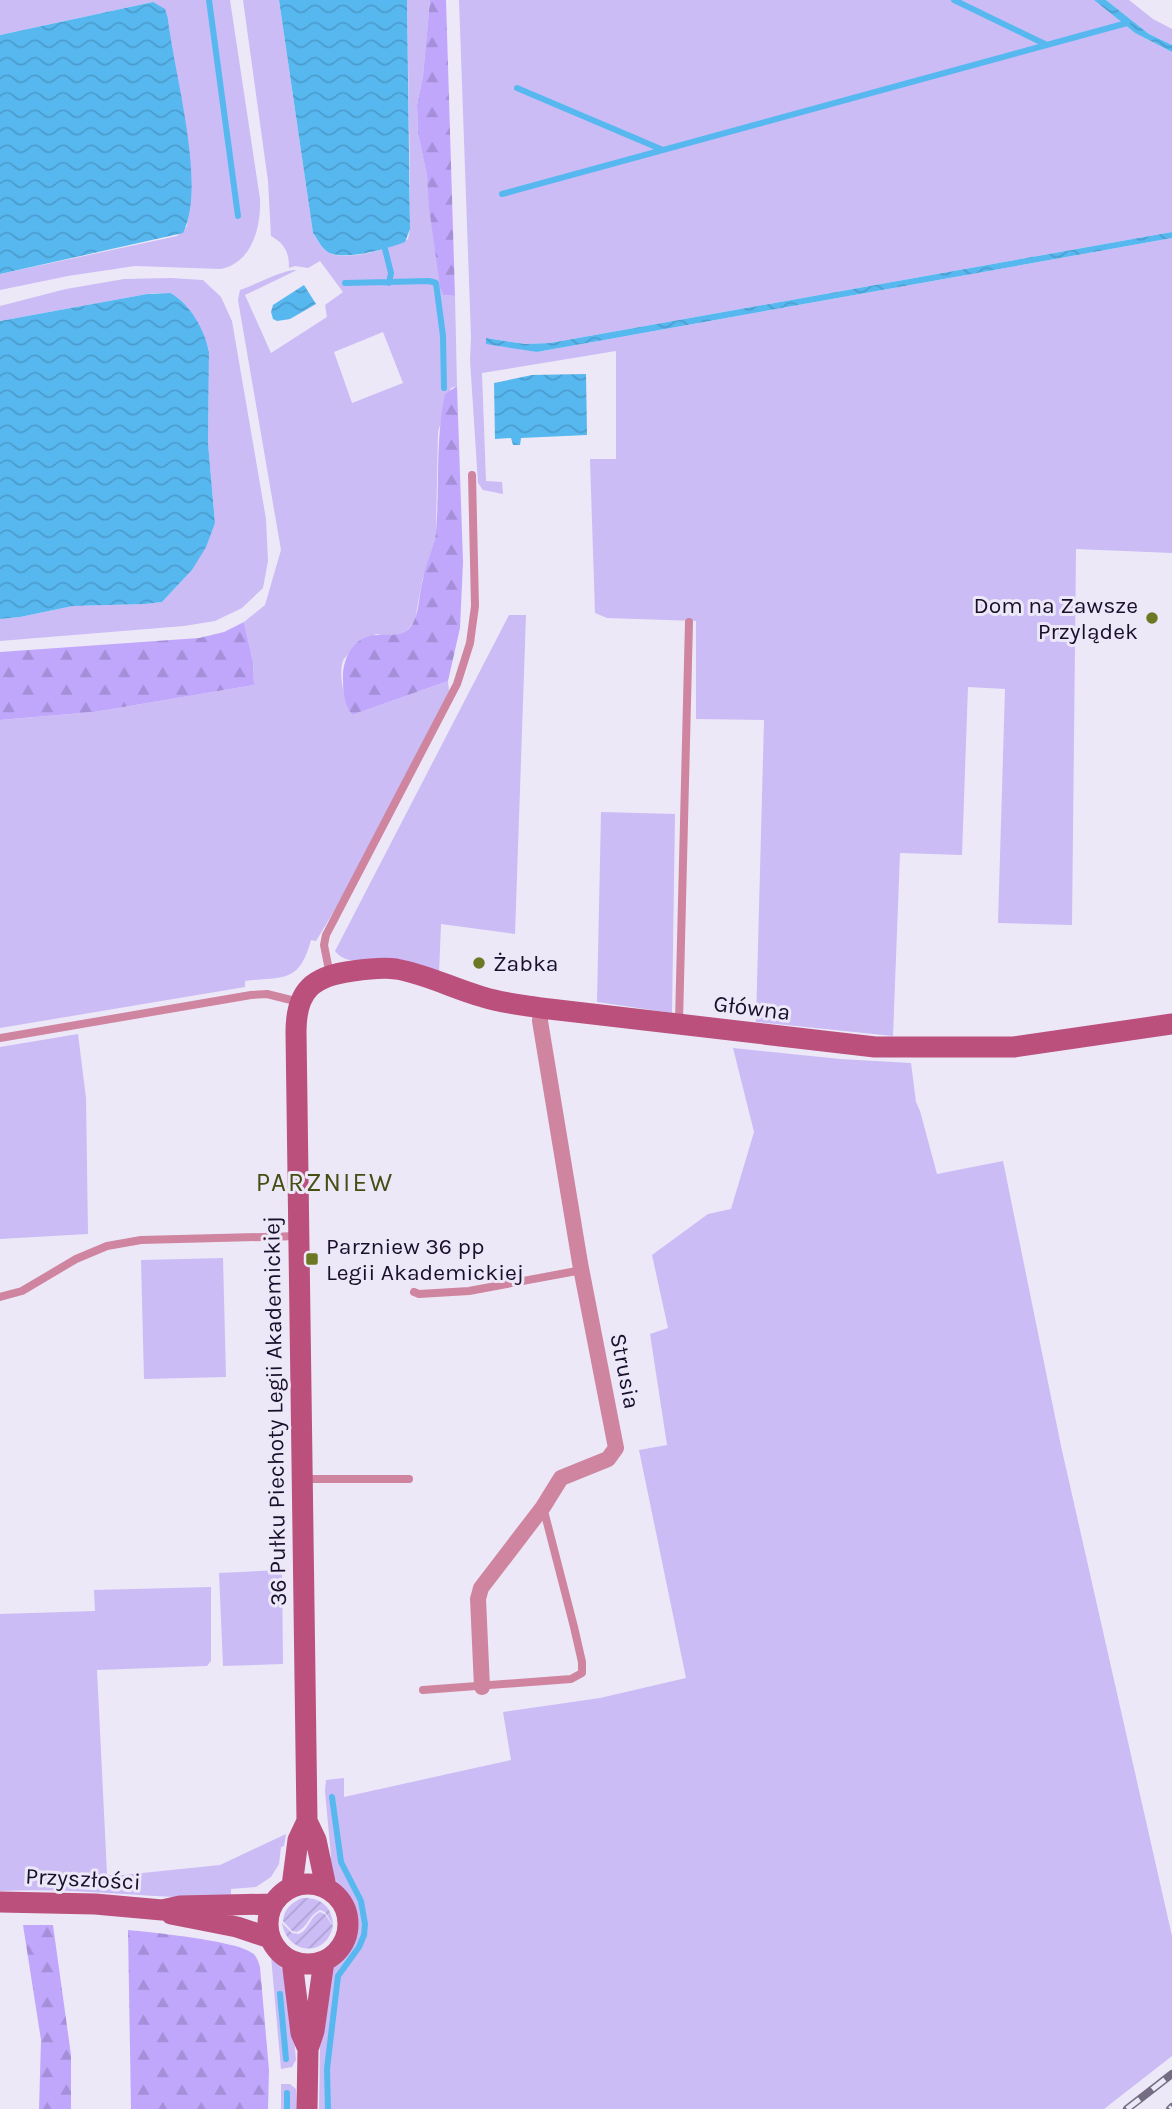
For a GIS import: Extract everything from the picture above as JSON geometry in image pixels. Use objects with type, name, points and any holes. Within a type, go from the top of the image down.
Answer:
[{"type":"street","name":"Główna","points":[[330,975],[358,970],[392,969],[489,999],[541,1008],[846,1045],[913,1048],[1014,1047],[1172,1024]]},
{"type":"street","points":[[299,1002],[315,982],[330,975]]},
{"type":"street","name":"36 Pułku Piechoty Legii Akademickiej","points":[[299,1002],[296,1023],[307,1821],[316,1840],[326,1887]]},
{"type":"street","name":"Strusia","points":[[482,1687],[478,1599],[481,1588],[543,1507],[561,1478],[608,1459],[616,1448],[582,1270],[540,1021],[541,1008]]},
{"type":"street","name":"36 Pułku Piechoty Legii Akademickiej","points":[[292,1886],[298,1840],[307,1821]]},
{"type":"street","points":[[309,1883],[326,1887],[345,1907],[349,1922],[342,1945],[324,1961],[308,1964],[292,1961],[279,1952],[270,1938],[267,1921],[272,1904],[292,1886],[309,1883]]},
{"type":"street","name":"Przyszłości","points":[[0,1902],[43,1901],[162,1910],[180,1906],[272,1904]]},
{"type":"street","name":"Przyszłości","points":[[162,1910],[177,1916],[237,1927],[270,1938]]},
{"type":"street","points":[[292,1961],[301,2033],[308,2049]]},
{"type":"street","points":[[307,2109],[308,2049],[314,2031],[324,1961]]},
{"type":"lane","points":[[330,975],[324,945],[326,935],[457,684],[470,643],[475,606],[472,475]]},
{"type":"lane","points":[[679,1025],[689,622]]},
{"type":"lane","points":[[0,1038],[250,995],[267,994],[299,1002]]},
{"type":"lane","points":[[0,1297],[22,1291],[76,1259],[107,1246],[141,1240],[299,1236]]},
{"type":"lane","points":[[414,1292],[469,1291],[582,1270]]},
{"type":"lane","points":[[302,1479],[409,1479]]},
{"type":"lane","points":[[423,1690],[571,1679],[582,1672],[574,1627],[543,1507]]},
{"type":"shaded area","points":[[0,0],[230,0],[260,199],[257,231],[248,251],[241,259],[221,269],[135,266],[0,290],[0,274],[177,236],[187,226],[188,213],[168,19],[153,2],[0,35]]},
{"type":"shaded area","points":[[243,0],[279,0],[313,233],[318,242],[331,254],[349,256],[381,250],[408,239],[410,181],[407,0],[430,0],[423,76],[417,105],[418,133],[427,176],[439,279],[443,295],[455,296],[457,386],[451,388],[438,432],[436,531],[433,550],[422,581],[415,620],[405,633],[394,637],[376,634],[344,659],[341,671],[345,696],[352,715],[448,681],[449,691],[345,893],[316,941],[311,940],[301,964],[295,971],[280,977],[245,981],[245,987],[0,1028],[0,720],[94,712],[254,685],[253,662],[244,622],[265,605],[281,550],[238,300],[240,290],[297,270],[245,295],[271,353],[327,317],[325,305],[343,292],[320,261],[308,268],[289,268],[285,249],[271,236],[268,181]],"holes":[[[383,332],[403,383],[352,403],[334,352]]]},
{"type":"shaded area","points":[[459,0],[1094,0],[1135,33],[1172,52],[1172,232],[550,343],[525,344],[486,338],[537,352],[1172,238],[1172,553],[1076,549],[1072,925],[998,923],[1005,689],[968,687],[962,855],[900,853],[893,1036],[756,1022],[764,720],[696,719],[696,621],[607,618],[595,613],[590,459],[616,459],[616,351],[482,373],[486,481],[502,482],[503,494],[483,490],[478,483],[470,360]]},
{"type":"shaded area","points":[[1106,0],[1129,0],[1153,19],[1172,29],[1172,45],[1149,34]]},
{"type":"shaded area","points":[[124,279],[203,280],[221,297],[232,321],[266,519],[268,561],[263,588],[242,608],[215,621],[184,626],[0,641],[0,619],[73,606],[162,602],[192,570],[215,523],[208,443],[209,351],[196,320],[186,305],[175,296],[157,293],[0,321],[0,306],[66,289]]},
{"type":"shaded area","points":[[509,615],[526,615],[515,934],[441,924],[439,974],[398,960],[361,961],[340,956],[335,951]]},
{"type":"shaded area","points":[[601,812],[675,814],[672,1013],[597,1002]]},
{"type":"shaded area","points":[[78,1034],[86,1098],[88,1234],[0,1239],[0,1047]]},
{"type":"shaded area","points":[[733,1048],[911,1063],[916,1102],[937,1174],[1003,1161],[1061,1446],[1172,1936],[1172,2056],[1104,2109],[319,2109],[320,2045],[333,1968],[354,1942],[358,1924],[352,1900],[335,1880],[325,1859],[331,1857],[326,1780],[344,1778],[344,1797],[511,1760],[503,1712],[600,1698],[686,1678],[639,1450],[667,1445],[650,1334],[668,1328],[652,1255],[708,1214],[731,1209],[754,1132]]},
{"type":"shaded area","points":[[223,1258],[226,1377],[144,1379],[141,1260]]},
{"type":"shaded area","points":[[282,1570],[283,1664],[223,1666],[219,1573]]},
{"type":"shaded area","points":[[211,1587],[211,1661],[207,1666],[97,1670],[107,1874],[113,1876],[220,1865],[286,1834],[279,1864],[271,1877],[256,1887],[231,1889],[231,1898],[0,1891],[0,1614],[95,1611],[94,1590]]},
{"type":"shaded area","points":[[302,1898],[314,1899],[324,1904],[333,1925],[325,1912],[320,1910],[301,1930],[292,1931],[283,1921],[285,1913]]},
{"type":"shaded area","points":[[320,1912],[325,1914],[333,1926],[323,1944],[307,1948],[291,1941],[282,1923],[292,1933],[299,1934]]},
{"type":"shaded area","points":[[271,1956],[283,1970],[290,1989],[296,2060],[292,2067],[281,2069]]},
{"type":"shaded area","points":[[281,2084],[290,2084],[296,2089],[297,2109],[281,2109]]},
{"type":"green space","points":[[430,0],[446,0],[455,296],[443,295],[440,287],[427,176],[418,133],[417,105],[423,76]]},
{"type":"green space","points":[[457,386],[463,562],[460,628],[448,681],[352,715],[346,702],[343,684],[347,656],[362,639],[407,631],[416,616],[436,532],[439,446],[445,394]]},
{"type":"green space","points":[[244,622],[253,662],[254,685],[94,712],[0,720],[0,652],[199,638],[224,632]]},
{"type":"green space","points":[[23,1925],[53,1925],[71,2055],[71,2109],[39,2109],[41,2040]]},
{"type":"green space","points":[[128,1930],[212,1941],[244,1949],[255,1956],[260,1967],[269,2070],[268,2109],[131,2109]]},
{"type":"water","points":[[279,0],[407,0],[410,229],[405,242],[369,252],[340,255],[326,251],[313,233]]},
{"type":"water","points":[[1094,0],[1106,0],[1149,34],[1172,45],[1172,52],[1135,33]]},
{"type":"water","points":[[153,2],[165,9],[168,19],[187,129],[192,187],[183,233],[0,274],[0,35]]},
{"type":"water","points":[[1172,232],[1172,238],[537,352],[486,344],[486,338],[525,344],[550,343]]},
{"type":"water","points":[[304,285],[316,304],[290,319],[273,319],[273,305]]},
{"type":"water","points":[[170,293],[184,303],[196,318],[209,352],[208,443],[215,523],[206,547],[192,570],[162,602],[73,606],[0,619],[0,321],[147,294]]},
{"type":"water","points":[[586,374],[587,435],[521,438],[520,445],[513,445],[511,438],[495,439],[494,383],[532,375]]},
{"type":"waterway","points":[[209,0],[238,216]]},
{"type":"waterway","points":[[954,0],[1047,45]]},
{"type":"waterway","points":[[502,194],[1127,23]]},
{"type":"waterway","points":[[517,88],[663,150]]},
{"type":"waterway","points":[[385,249],[391,273],[389,283]]},
{"type":"waterway","points":[[345,283],[436,283],[443,336],[444,388]]},
{"type":"waterway","points":[[328,2109],[327,2069],[338,1976],[359,1947],[365,1924],[361,1901],[341,1862],[332,1797]]},
{"type":"waterway","points":[[280,1994],[286,2059]]},
{"type":"waterway","points":[[287,2093],[287,2109]]},
{"type":"railway","points":[[1127,2109],[1172,2074]]},
{"type":"place","name":"Dom na Zawsze Przylądek","points":[[1152,618]]},
{"type":"place","name":"Żabka","points":[[479,963]]},
{"type":"place","name":"Parzniew 36 pp Legii Akademickiej","points":[[312,1259]]},
{"type":"district","name":"PARZNIEW","points":[[325,1182]]}]
